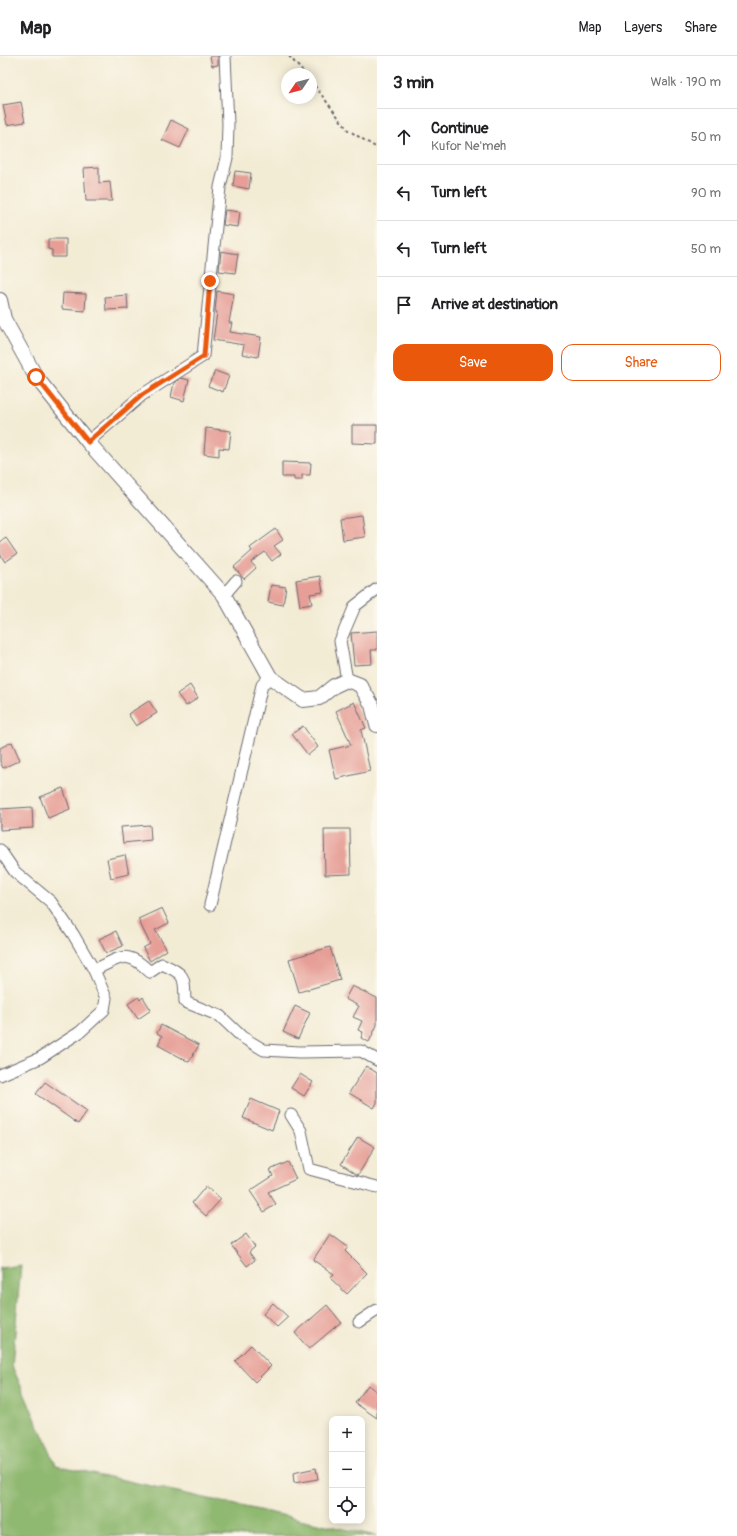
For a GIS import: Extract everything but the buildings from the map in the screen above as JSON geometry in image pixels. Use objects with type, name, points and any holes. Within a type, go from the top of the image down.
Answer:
[{"type":"street","points":[[88,442],[142,395],[204,356],[220,187],[227,158],[228,124],[225,56]]},
{"type":"street","points":[[0,300],[4,319],[36,377],[88,442],[224,595],[270,677],[303,700],[319,698],[334,686],[347,680],[360,685],[372,705],[377,724]]},
{"type":"street","points":[[224,595],[236,581]]},
{"type":"street","points":[[347,680],[340,641],[355,606],[377,589]]},
{"type":"street","points":[[210,905],[262,685],[270,677]]},
{"type":"street","points":[[0,850],[15,872],[50,902],[73,934],[94,970],[106,998],[104,1010],[80,1032],[40,1058],[0,1075]]},
{"type":"street","points":[[94,970],[123,956],[137,959],[150,972],[162,964],[180,972],[184,981],[185,1002],[220,1016],[242,1037],[264,1050],[299,1052],[361,1050],[377,1060]]},
{"type":"street","points":[[291,1115],[301,1131],[309,1169],[377,1187]]},
{"type":"street","points":[[359,1322],[377,1310]]},
{"type":"path","points":[[289,56],[300,68]]},
{"type":"path","points":[[317,89],[348,130],[377,148]]},
{"type":"green space","points":[[21,1265],[12,1366],[56,1465],[376,1536],[0,1536],[0,1268]]},
{"type":"route","points":[[36,377],[88,442],[142,395],[204,356],[210,281]]}]
